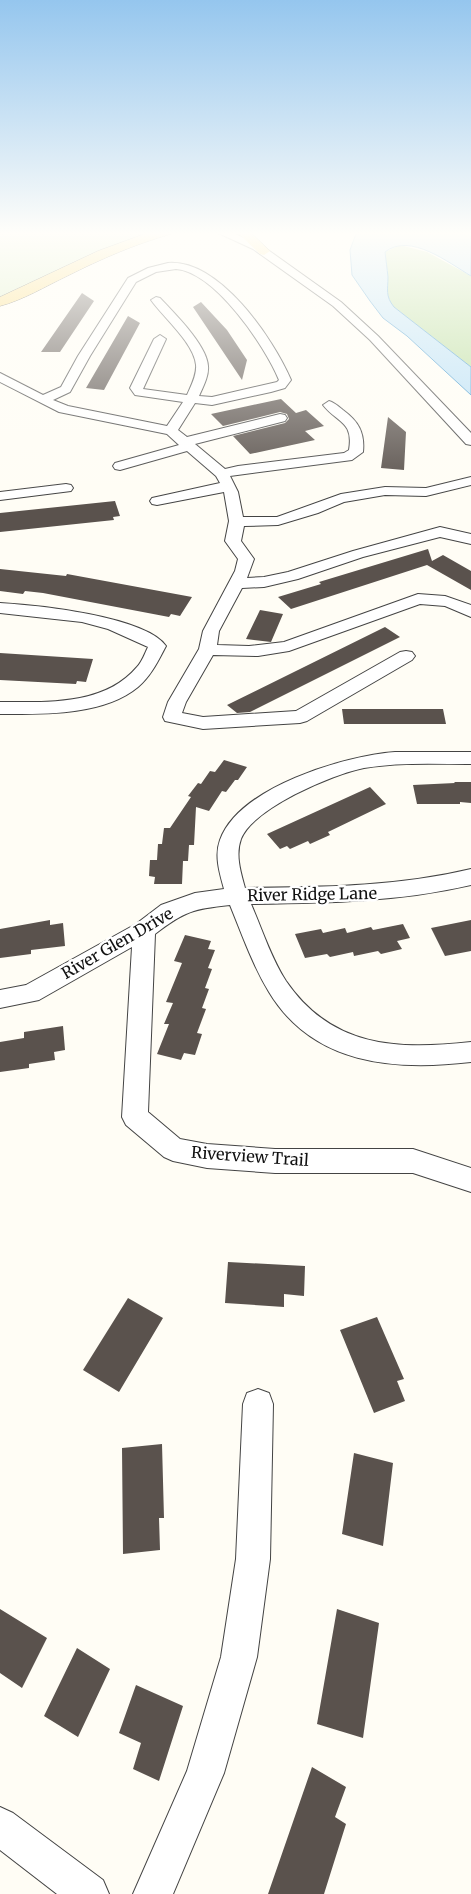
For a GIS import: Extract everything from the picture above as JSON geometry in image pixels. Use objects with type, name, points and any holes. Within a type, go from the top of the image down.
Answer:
[{"type":"street","points":[[43,400],[66,389],[107,319]]},
{"type":"street","points":[[170,431],[191,399],[201,373],[202,363],[196,350],[174,319]]},
{"type":"street","points":[[160,339],[136,388],[139,392],[212,401],[281,385],[285,380],[282,370],[258,330],[248,319]]},
{"type":"street","points":[[356,319],[471,441]]},
{"type":"street","points":[[0,377],[64,409],[170,431],[187,444],[225,480],[236,521],[233,541],[246,559],[244,570],[235,583],[211,631],[208,649],[177,702],[172,717],[203,723],[300,717],[406,656]]},
{"type":"street","points":[[157,501],[225,480],[238,470],[346,457],[356,452],[359,439],[354,427],[329,405]]},
{"type":"street","points":[[120,466],[187,444],[280,418]]},
{"type":"street","points":[[236,521],[254,523],[278,521],[313,510],[341,498],[385,491],[426,492],[471,481]]},
{"type":"street","points":[[0,496],[66,488]]},
{"type":"street","points":[[235,583],[264,582],[292,576],[358,554],[440,532],[471,539]]},
{"type":"street","points":[[208,649],[244,653],[267,652],[289,646],[418,599],[439,599],[461,605],[471,612]]},
{"type":"street","points":[[0,608],[85,616],[110,623],[151,640],[157,646],[153,660],[146,671],[129,686],[106,697],[70,706],[0,708]]},
{"type":"street","name":"River Ridge Lane","points":[[471,758],[402,758],[369,761],[329,772],[260,803],[241,820],[230,842],[228,862],[237,896],[368,894],[407,890],[471,877]]},
{"type":"street","points":[[237,896],[278,986],[295,1010],[314,1028],[338,1042],[353,1048],[389,1056],[444,1056],[471,1052]]},
{"type":"street","name":"River Glen Drive","points":[[0,999],[31,992],[144,930],[168,911],[195,901],[237,896]]},
{"type":"street","name":"Riverview Trail","points":[[144,930],[135,1117],[173,1149],[207,1156],[275,1161],[413,1161],[471,1180]]},
{"type":"street","points":[[153,1894],[205,1774],[239,1657],[253,1559],[258,1404]]},
{"type":"street","points":[[0,1826],[89,1894]]},
{"type":"green space","points":[[410,319],[471,319],[471,367]]},
{"type":"water","points":[[385,319],[410,319],[471,367],[471,395],[407,336]]},
{"type":"building","points":[[64,319],[82,319],[60,352],[41,352]]},
{"type":"building","points":[[126,319],[134,319],[140,323],[104,390],[86,388]]},
{"type":"building","points":[[201,319],[217,319],[227,330],[247,360],[242,380]]},
{"type":"building","points":[[281,399],[296,413],[306,410],[324,426],[305,431],[315,440],[250,454],[233,436],[285,423],[289,419],[287,414],[280,412],[223,426],[211,414]]},
{"type":"building","points":[[388,417],[406,432],[404,470],[381,468]]},
{"type":"building","points":[[115,501],[120,516],[113,517],[114,520],[0,532],[0,513]]},
{"type":"building","points":[[428,549],[432,561],[443,555],[471,571],[471,590],[427,565],[291,609],[278,597],[321,584],[319,582]]},
{"type":"building","points":[[0,569],[66,576],[67,574],[192,597],[180,616],[171,614],[169,617],[43,593],[25,591],[23,594],[0,591]]},
{"type":"building","points":[[260,610],[283,614],[271,642],[246,639]]},
{"type":"building","points":[[385,627],[400,637],[250,712],[237,713],[227,705]]},
{"type":"building","points":[[0,653],[93,659],[86,682],[77,681],[76,684],[0,680]]},
{"type":"building","points":[[342,709],[443,709],[446,724],[344,724]]},
{"type":"building","points":[[224,760],[247,767],[226,792],[222,791],[209,811],[196,807],[194,845],[189,845],[188,861],[183,861],[182,884],[154,884],[155,877],[149,876],[150,860],[157,860],[158,844],[162,844],[164,828],[170,828],[191,797],[188,796],[198,783],[201,784],[210,771],[215,772]]},
{"type":"building","points":[[471,782],[471,803],[417,804],[413,785]]},
{"type":"building","points":[[370,787],[386,804],[328,832],[330,835],[310,844],[308,841],[290,849],[287,846],[280,849],[267,834]]},
{"type":"building","points":[[50,920],[50,925],[63,923],[65,946],[31,950],[31,954],[0,958],[0,929]]},
{"type":"building","points":[[471,920],[471,951],[445,956],[431,928]]},
{"type":"building","points":[[403,924],[410,938],[397,941],[402,949],[381,954],[378,951],[354,956],[353,952],[330,957],[327,954],[305,958],[295,934],[321,929],[323,933],[345,928],[347,933],[371,927],[373,930]]},
{"type":"building","points":[[185,935],[211,941],[208,949],[215,950],[208,968],[212,969],[205,988],[209,989],[202,1008],[206,1009],[197,1033],[202,1034],[195,1055],[184,1053],[181,1060],[157,1054],[169,1024],[164,1024],[173,1003],[166,1002],[182,963],[174,961]]},
{"type":"building","points":[[63,1026],[65,1050],[54,1052],[55,1060],[29,1064],[29,1068],[0,1072],[0,1042],[24,1038],[24,1032]]},
{"type":"building","points":[[228,1262],[305,1266],[304,1296],[284,1294],[284,1307],[225,1303]]},
{"type":"building","points":[[128,1298],[163,1318],[119,1392],[83,1370]]},
{"type":"building","points":[[377,1317],[404,1379],[397,1381],[405,1401],[374,1413],[340,1330]]},
{"type":"building","points":[[162,1444],[164,1518],[159,1518],[160,1550],[123,1554],[122,1448]]},
{"type":"building","points":[[354,1453],[393,1463],[383,1546],[342,1534]]},
{"type":"building","points":[[0,1609],[47,1638],[22,1688],[0,1673]]},
{"type":"building","points":[[337,1609],[379,1623],[363,1738],[317,1724]]},
{"type":"building","points":[[77,1648],[110,1669],[78,1737],[44,1716]]},
{"type":"building","points":[[136,1685],[183,1706],[159,1781],[133,1769],[141,1743],[119,1733]]},
{"type":"building","points":[[312,1767],[346,1787],[335,1817],[346,1824],[324,1894],[268,1894]]}]
